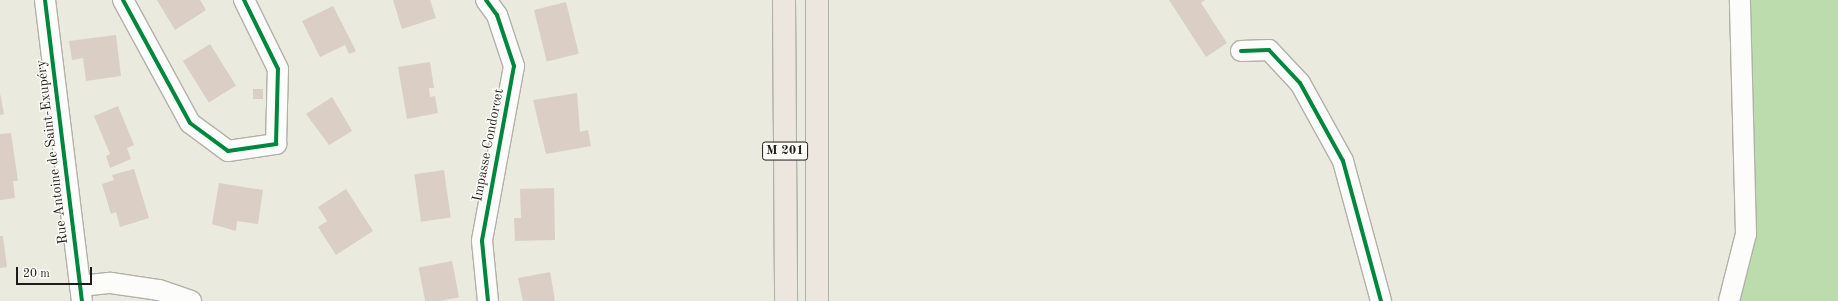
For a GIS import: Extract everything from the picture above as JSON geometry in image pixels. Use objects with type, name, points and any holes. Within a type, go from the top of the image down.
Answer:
[{"type":"highway","name":"M 201","points":[[784,0],[786,301]]},
{"type":"highway","name":"M 201","points":[[817,0],[817,301]]},
{"type":"street","name":"Rue Antoine de Saint-Exupéry","points":[[45,0],[81,293]]},
{"type":"street","points":[[123,0],[190,123],[228,151],[276,144],[278,69],[244,0]]},
{"type":"street","name":"Impasse Condorcet","points":[[486,0],[497,15],[514,66],[482,241],[488,301]]},
{"type":"street","points":[[1725,299],[1746,234],[1740,0]]},
{"type":"street","points":[[1241,52],[1269,50],[1300,83],[1343,161],[1381,301]]},
{"type":"street","points":[[81,293],[117,284],[159,290],[191,301]]},
{"type":"green space","points":[[1746,0],[1838,0],[1838,301],[1728,301],[1749,228]]},
{"type":"building","points":[[157,0],[200,0],[206,10],[175,30]]},
{"type":"building","points":[[393,0],[430,0],[436,18],[402,29]]},
{"type":"building","points":[[1169,0],[1205,0],[1201,3],[1227,43],[1206,57]]},
{"type":"building","points":[[566,2],[579,53],[547,61],[534,10]]},
{"type":"building","points":[[333,6],[356,51],[349,54],[345,45],[320,57],[302,21]]},
{"type":"building","points":[[116,35],[121,76],[86,81],[83,58],[72,60],[69,41]]},
{"type":"building","points":[[210,44],[236,86],[209,103],[183,61]]},
{"type":"building","points":[[430,62],[434,88],[429,88],[430,97],[435,96],[438,113],[407,119],[398,67]]},
{"type":"building","points":[[253,89],[263,89],[263,99],[253,99]]},
{"type":"building","points":[[0,93],[4,114],[0,115]]},
{"type":"building","points":[[577,93],[580,132],[588,130],[591,146],[546,154],[533,100]]},
{"type":"building","points":[[332,97],[352,131],[329,145],[306,114]]},
{"type":"building","points":[[118,106],[134,145],[127,148],[131,159],[110,168],[106,156],[110,154],[94,116]]},
{"type":"building","points":[[11,133],[18,181],[13,181],[15,198],[0,200],[0,134]]},
{"type":"building","points":[[134,169],[149,218],[120,227],[116,212],[111,214],[102,184],[114,180],[112,175]]},
{"type":"building","points":[[444,170],[451,218],[421,222],[414,174]]},
{"type":"building","points":[[219,183],[263,190],[258,224],[237,221],[236,231],[212,224]]},
{"type":"building","points":[[554,188],[555,240],[515,241],[514,218],[521,218],[520,189]]},
{"type":"building","points":[[346,189],[373,231],[336,255],[318,227],[327,221],[318,207]]},
{"type":"building","points":[[0,236],[3,236],[7,267],[0,268]]},
{"type":"building","points":[[452,261],[459,297],[440,301],[425,301],[419,267]]},
{"type":"building","points":[[550,272],[555,301],[523,301],[518,278]]},
{"type":"cycle path","points":[[45,0],[82,301]]},
{"type":"cycle path","points":[[123,0],[190,123],[228,151],[276,144],[278,69],[244,0]]},
{"type":"cycle path","points":[[486,0],[497,15],[514,66],[482,241],[488,301]]},
{"type":"cycle path","points":[[1241,51],[1269,50],[1300,83],[1343,161],[1381,301]]}]
